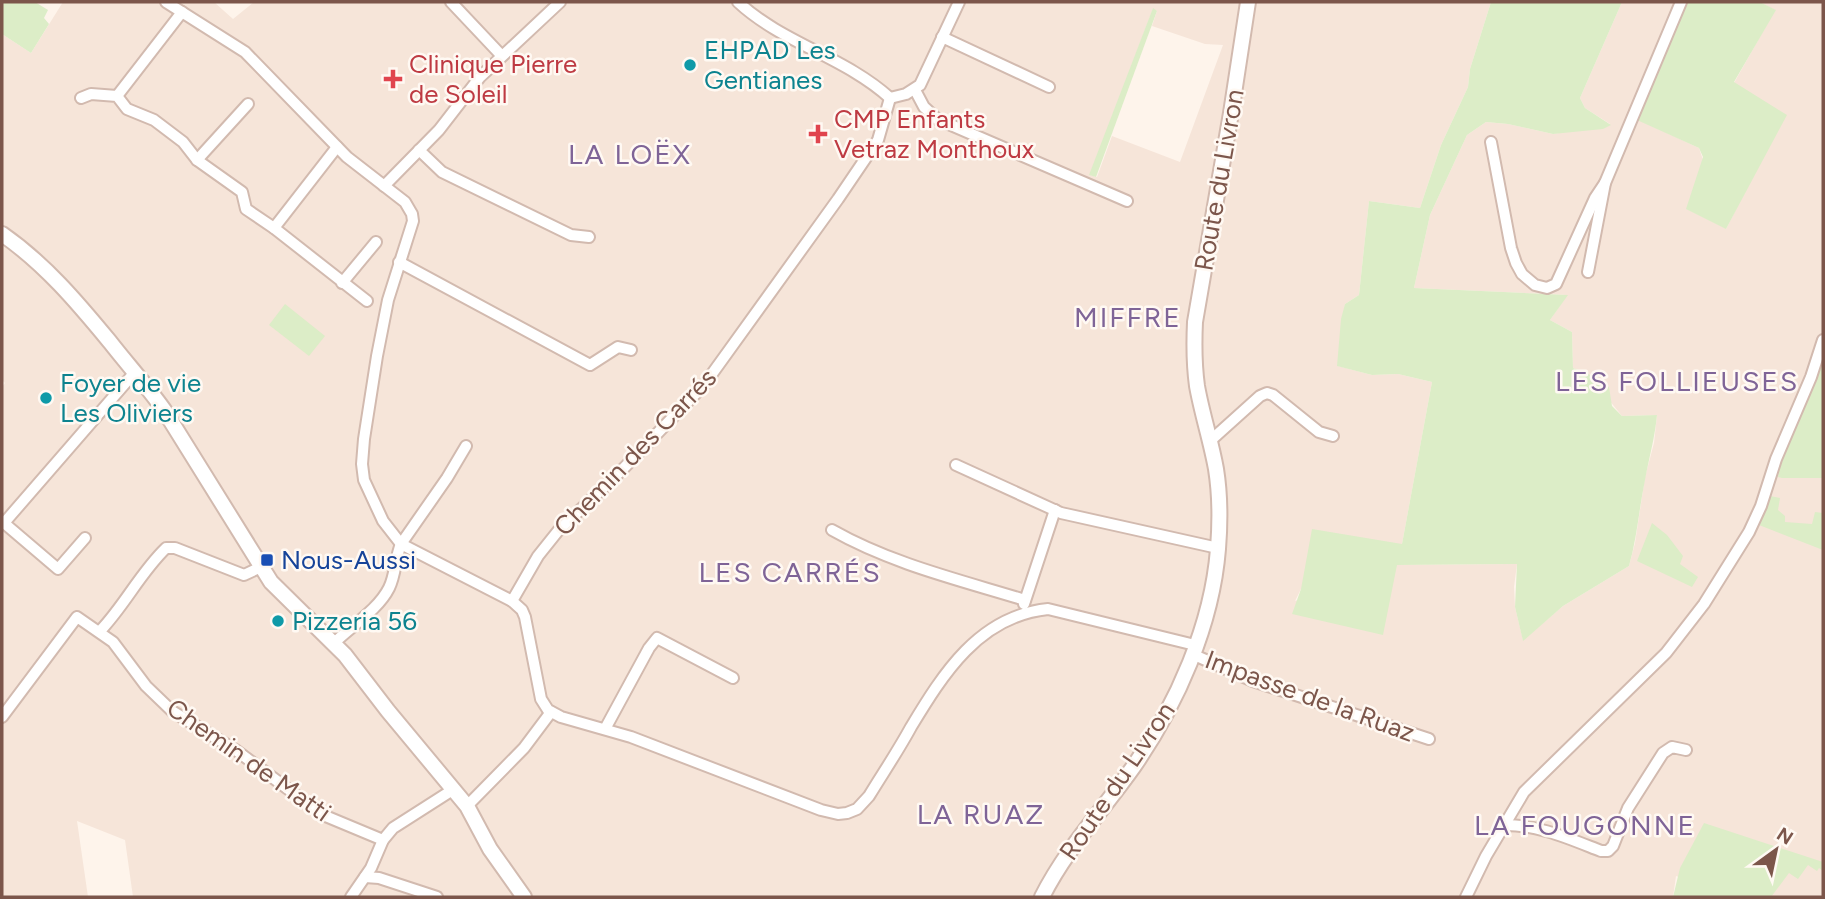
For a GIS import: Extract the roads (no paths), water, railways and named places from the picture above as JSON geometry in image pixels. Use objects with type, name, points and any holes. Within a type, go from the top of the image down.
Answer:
[{"type":"street","points":[[166,2],[244,52],[338,147],[405,202],[412,214],[411,229],[398,262],[388,300],[377,356],[362,464],[364,480],[383,521],[401,544],[512,601],[522,610],[541,699],[551,712],[631,737],[821,810],[838,814],[855,810],[869,796],[937,684],[958,658],[982,635],[1020,614],[1055,510]]},
{"type":"street","points":[[451,2],[501,55]]},
{"type":"street","points":[[384,186],[439,130],[474,83],[560,2]]},
{"type":"street","points":[[738,2],[773,27],[860,75],[890,98],[915,90],[920,85],[959,2]]},
{"type":"street","name":"Route du Livron","points":[[1042,897],[1080,837],[1141,755],[1172,700],[1207,608],[1218,548],[1217,486],[1195,369],[1195,322],[1248,2]]},
{"type":"street","points":[[1491,142],[1511,247],[1522,274],[1535,285],[1547,288],[1556,284],[1595,198],[1605,183],[1681,2]]},
{"type":"street","points":[[117,96],[182,12]]},
{"type":"street","points":[[942,37],[1049,87]]},
{"type":"street","points":[[915,90],[924,107],[937,119],[1127,201]]},
{"type":"street","points":[[81,98],[91,94],[117,96],[127,109],[154,120],[183,142],[197,160],[242,192],[246,209],[367,301]]},
{"type":"street","name":"Chemin des Carrés","points":[[512,601],[538,556],[558,531],[621,471],[704,385],[878,140],[890,98]]},
{"type":"street","points":[[197,160],[248,104]]},
{"type":"street","points":[[274,228],[338,147]]},
{"type":"street","points":[[419,150],[442,172],[571,235],[589,237]]},
{"type":"street","points":[[1588,272],[1605,183]]},
{"type":"street","points":[[2,234],[63,286],[135,372],[164,410],[271,582],[333,643],[467,806],[489,849],[524,897]]},
{"type":"street","points":[[342,283],[376,242]]},
{"type":"street","points":[[398,262],[590,365],[618,347],[631,350]]},
{"type":"street","points":[[1466,897],[1503,825],[1534,779],[1644,676],[1685,631],[1718,584],[1761,506],[1776,459],[1811,377],[1823,340]]},
{"type":"street","points":[[85,538],[58,569],[4,523],[135,372]]},
{"type":"street","points":[[1210,441],[1260,396],[1267,393],[1319,432],[1333,436]]},
{"type":"street","points":[[333,643],[384,596],[392,581],[395,559],[401,544],[466,446]]},
{"type":"street","points":[[956,465],[1055,510],[1218,548]]},
{"type":"street","points":[[832,530],[910,565],[1025,600]]},
{"type":"street","points":[[2,717],[77,617],[100,631],[121,608],[136,583],[166,548],[175,548],[244,575],[261,567]]},
{"type":"street","name":"Impasse de la Ruaz","points":[[1020,614],[1048,609],[1193,650],[1253,681],[1429,738]]},
{"type":"street","name":"Chemin de Matti","points":[[100,631],[113,642],[146,686],[172,711],[237,751],[323,815],[383,840]]},
{"type":"street","points":[[605,729],[657,638],[733,678]]},
{"type":"street","points":[[467,806],[524,748],[551,712]]},
{"type":"street","points":[[1503,825],[1538,829],[1608,851],[1613,846],[1628,808],[1663,752],[1672,747],[1686,750]]},
{"type":"street","points":[[351,897],[365,877],[383,840],[400,822],[453,789]]},
{"type":"street","points":[[365,877],[379,878],[437,897]]},
{"type":"place","name":"EHPAD Les Gentianes","points":[[690,65]]},
{"type":"place","name":"Clinique Pierre de Soleil","points":[[393,79]]},
{"type":"place","name":"CMP Enfants Vetraz Monthoux","points":[[818,134]]},
{"type":"place","name":"Foyer de vie Les Oliviers","points":[[46,398]]},
{"type":"place","name":"Nous-Aussi","points":[[267,560]]},
{"type":"place","name":"Pizzeria 56","points":[[278,621]]},
{"type":"district","name":"LA LOËX","points":[[630,154]]},
{"type":"district","name":"MIFFRE","points":[[1128,317]]},
{"type":"district","name":"LES FOLLIEUSES","points":[[1677,381]]},
{"type":"district","name":"LES CARRÉS","points":[[790,572]]},
{"type":"district","name":"LA RUAZ","points":[[981,814]]},
{"type":"district","name":"LA FOUGONNE","points":[[1585,825]]}]
